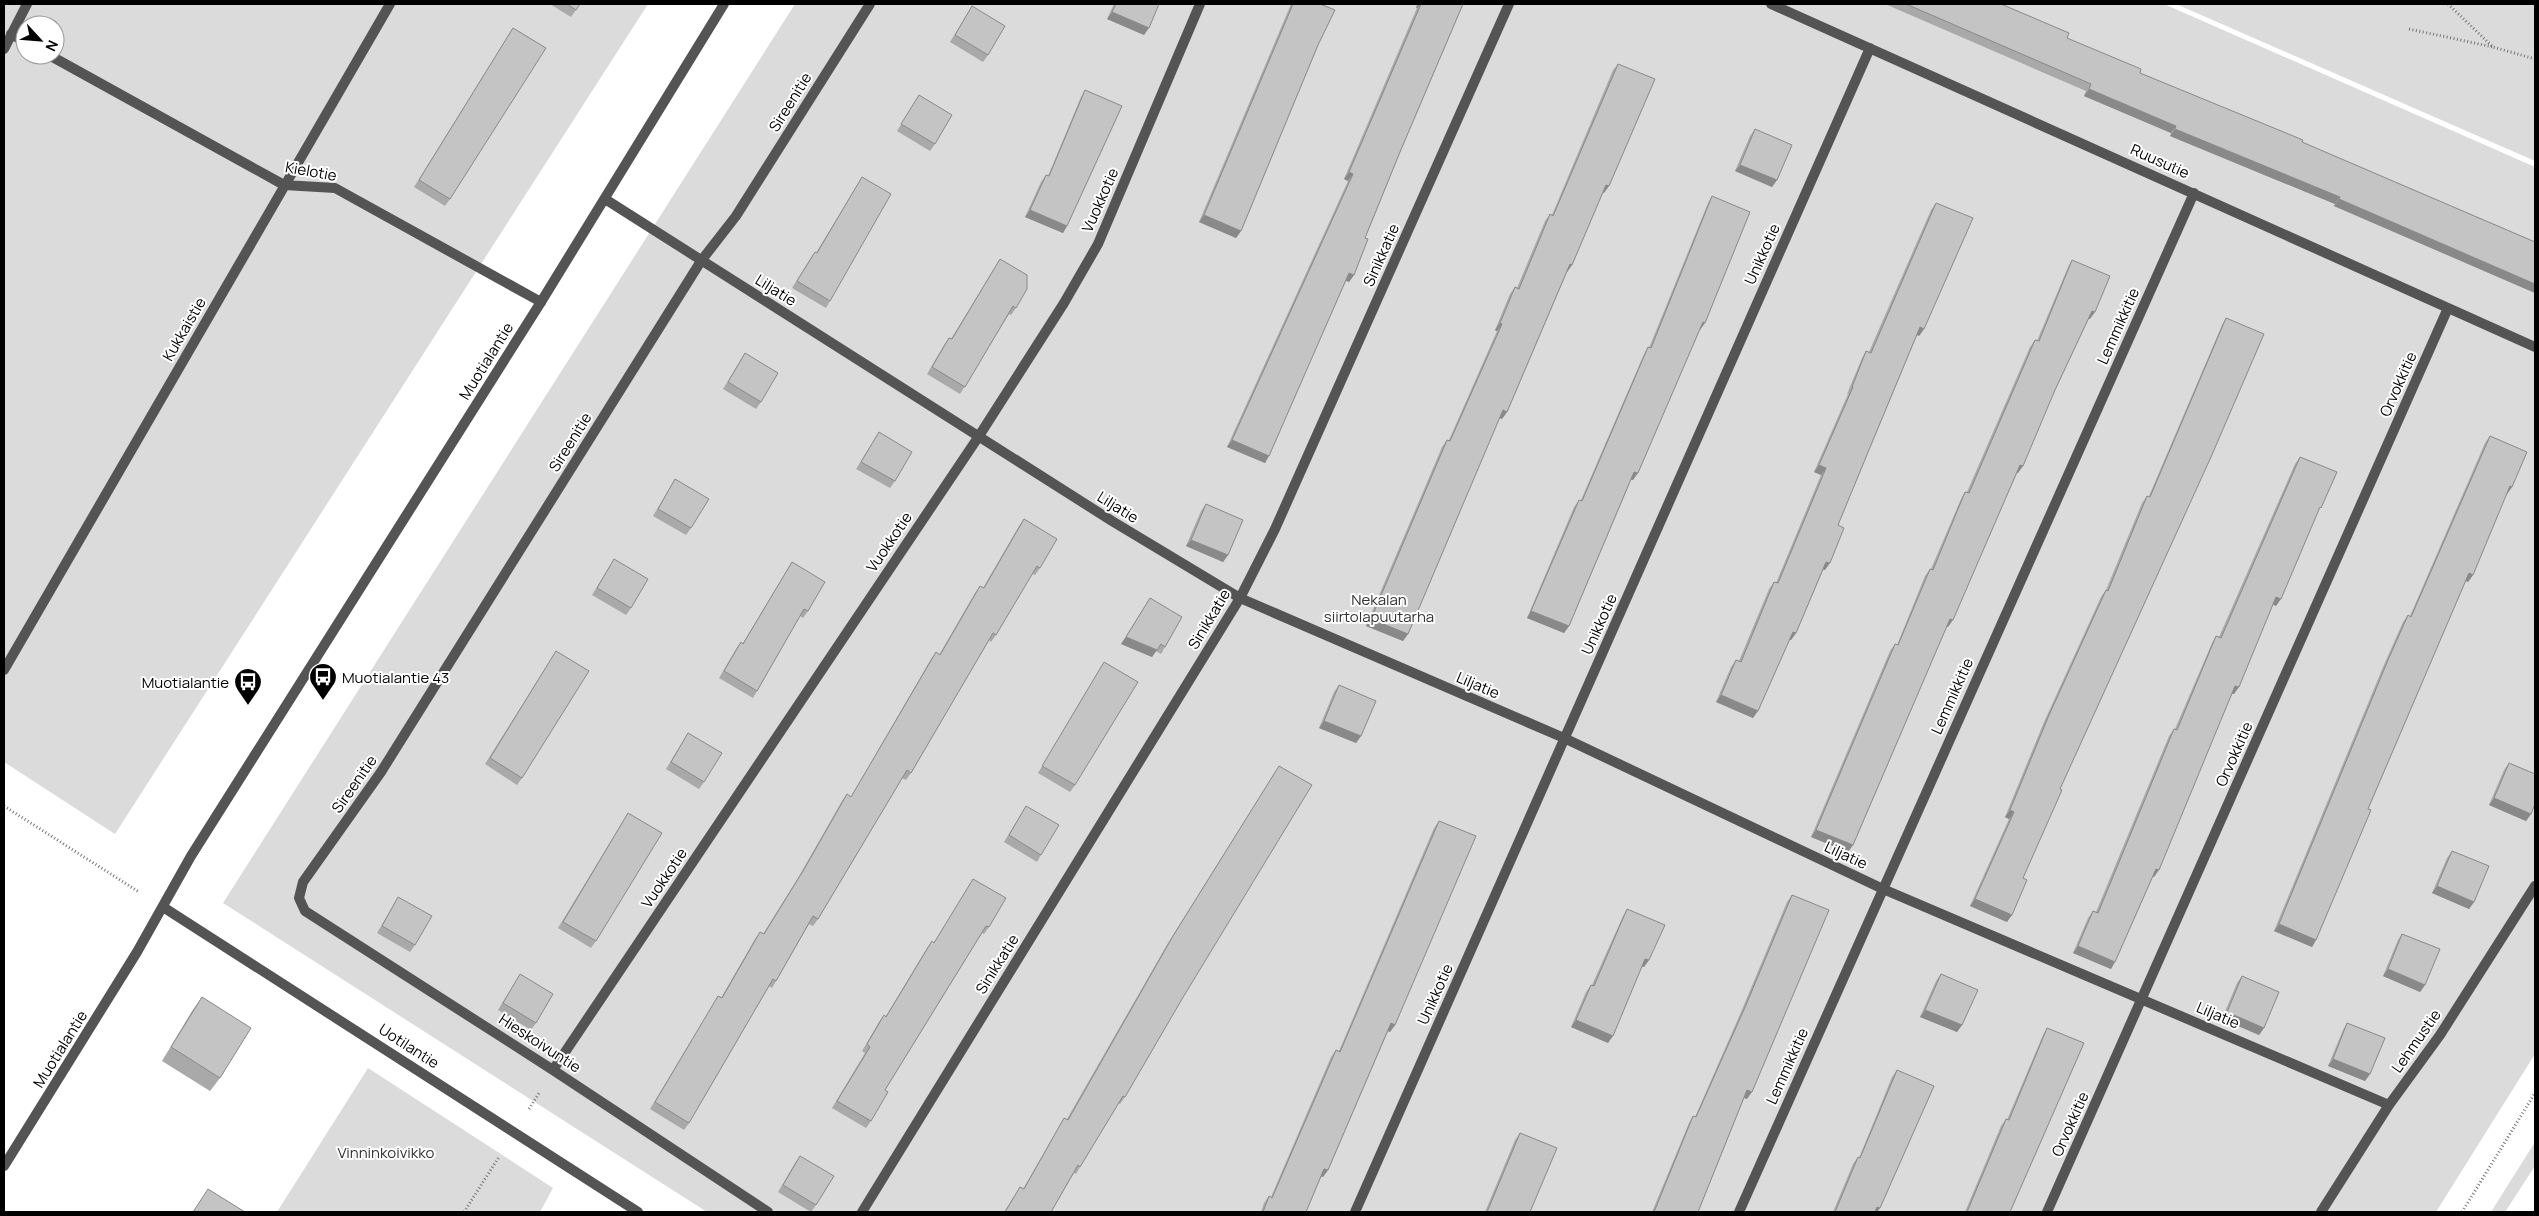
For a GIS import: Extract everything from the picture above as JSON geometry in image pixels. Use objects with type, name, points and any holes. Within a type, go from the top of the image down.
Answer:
[{"type":"street","points":[[4,49],[27,4]]},
{"type":"street","name":"Kukkaistie","points":[[4,670],[390,4]]},
{"type":"street","name":"Muotialantie","points":[[4,1166],[137,952],[191,856],[541,302],[724,4]]},
{"type":"street","name":"Sireenitie","points":[[299,898],[303,882],[382,772],[701,261],[736,216],[870,4]]},
{"type":"street","name":"Vuokkotie","points":[[554,1070],[979,436],[1064,303],[1098,244],[1200,4]]},
{"type":"street","name":"Sinikkatie","points":[[862,1212],[1240,598],[1275,529],[1509,4]]},
{"type":"street","name":"Ruusutie","points":[[1771,4],[2535,347]]},
{"type":"street","points":[[11,34],[15,36]]},
{"type":"street","name":"Unikkotie","points":[[1355,1212],[1870,48]]},
{"type":"street","name":"Kielotie","points":[[65,64],[284,185],[335,188],[541,302]]},
{"type":"street","name":"Lemmikkitie","points":[[1739,1212],[2194,193]]},
{"type":"street","name":"Liljatie","points":[[605,199],[979,436],[1240,598],[1564,738],[1883,888],[2389,1105]]},
{"type":"street","name":"Orvokkitie","points":[[2047,1212],[2448,308]]},
{"type":"street","name":"Lehmustie","points":[[2321,1212],[2389,1105],[2440,1034],[2535,886]]},
{"type":"street","name":"Hieskoivuntie","points":[[299,898],[305,911],[554,1070],[768,1212]]},
{"type":"street","name":"Uotilantie","points":[[162,907],[515,1131],[638,1212]]},
{"type":"path","points":[[2448,4],[2493,47]]},
{"type":"path","points":[[2409,29],[2493,47],[2535,60]]},
{"type":"path","points":[[4,806],[162,907]]},
{"type":"path","points":[[464,1212],[554,1070]]},
{"type":"path","points":[[2462,1212],[2535,1093]]},
{"type":"green space","points":[[4,4],[648,4],[115,834],[4,762]]},
{"type":"green space","name":"Nekalan siirtolapuutarha","points":[[795,4],[2164,4],[2535,167],[2535,1054],[2436,1212],[707,1212],[223,903]]},
{"type":"green space","points":[[2176,4],[2535,4],[2535,161]]},
{"type":"green space","name":"Vinninkoivikko","points":[[368,1068],[553,1188],[540,1212],[277,1212]]},
{"type":"green space","points":[[2535,1142],[2535,1166],[2505,1212],[2491,1212]]},
{"type":"building","points":[[567,4],[580,4],[576,10]]},
{"type":"building","points":[[1116,4],[1159,4],[1149,28],[1112,12]]},
{"type":"building","points":[[1293,4],[1320,4],[1335,10],[1318,45],[1241,231],[1204,215]]},
{"type":"building","points":[[1421,4],[1463,4],[1365,238],[1368,239],[1354,275],[1349,273],[1269,456],[1232,440],[1353,174],[1349,172]]},
{"type":"building","points":[[1906,4],[2001,4],[2069,33],[2067,38],[2141,69],[2140,73],[2303,140],[2302,142],[2535,242],[2535,284],[2339,199],[2340,197],[2175,129],[2176,126],[2089,89],[2091,84]]},
{"type":"building","points":[[972,6],[1005,26],[988,55],[955,35]]},
{"type":"building","points":[[513,28],[546,48],[450,199],[419,180]]},
{"type":"building","points":[[1618,64],[1655,79],[1609,186],[1606,185],[1572,265],[1570,264],[1507,412],[1503,410],[1408,634],[1371,619],[1447,440],[1450,441],[1502,324],[1500,323],[1515,287],[1519,289],[1550,214],[1553,216]]},
{"type":"building","points":[[1085,90],[1122,106],[1067,226],[1030,210],[1046,175],[1049,176]]},
{"type":"building","points":[[919,95],[952,115],[935,144],[901,124]]},
{"type":"building","points":[[1755,129],[1792,145],[1777,180],[1740,165]]},
{"type":"building","points":[[862,177],[891,194],[830,301],[797,281],[815,252],[817,253]]},
{"type":"building","points":[[1712,196],[1750,212],[1705,323],[1703,322],[1638,473],[1634,472],[1569,626],[1531,611],[1579,500],[1582,501],[1648,347],[1651,348]]},
{"type":"building","points":[[1936,203],[1973,218],[1924,329],[1920,327],[1871,445],[1838,525],[1844,528],[1830,563],[1826,562],[1796,633],[1793,632],[1758,711],[1721,695],[1736,660],[1741,662],[1774,582],[1778,583],[1826,468],[1819,465],[1853,387],[1866,351],[1871,353]]},
{"type":"building","points":[[1000,259],[1027,275],[1027,289],[1016,308],[1013,306],[965,387],[932,367],[949,338],[952,339]]},
{"type":"building","points":[[2072,260],[2110,276],[2095,312],[2092,311],[2055,390],[2023,466],[2020,465],[1953,620],[1950,619],[1853,845],[1816,830],[1895,644],[1898,645],[1930,569],[1933,570],[1965,492],[1969,493],[2035,340],[2039,341]]},
{"type":"building","points":[[2226,318],[2264,334],[2211,457],[2060,789],[2062,790],[2023,878],[2027,880],[2012,915],[1975,899],[2014,812],[2010,810],[2049,715],[2106,590],[2108,591],[2147,496],[2150,497]]},
{"type":"building","points":[[745,353],[778,373],[761,402],[728,382]]},
{"type":"building","points":[[879,432],[912,452],[895,481],[861,462]]},
{"type":"building","points":[[2490,436],[2527,452],[2512,487],[2510,486],[2473,575],[2469,573],[2368,809],[2371,810],[2316,940],[2279,924],[2388,660],[2408,615],[2411,617]]},
{"type":"building","points":[[2300,457],[2337,472],[2281,599],[2276,597],[2239,687],[2235,686],[2159,870],[2156,869],[2115,962],[2078,946],[2093,911],[2098,913],[2174,729],[2177,730],[2216,636],[2221,638]]},
{"type":"building","points":[[675,479],[709,499],[691,528],[658,509]]},
{"type":"building","points":[[1206,504],[1243,520],[1228,555],[1191,540]]},
{"type":"building","points":[[1024,519],[1057,539],[1040,568],[1037,566],[996,635],[993,633],[911,773],[907,770],[818,919],[813,916],[776,981],[773,979],[689,1123],[655,1102],[718,996],[722,998],[760,932],[764,934],[847,794],[851,797],[936,652],[940,655],[980,586],[984,588]]},
{"type":"building","points":[[614,559],[648,579],[631,608],[597,588]]},
{"type":"building","points":[[792,562],[825,582],[808,611],[804,609],[757,691],[724,671],[741,642],[743,644]]},
{"type":"building","points":[[1150,598],[1182,617],[1165,647],[1161,644],[1157,650],[1126,637]]},
{"type":"building","points":[[556,651],[589,671],[522,778],[490,758]]},
{"type":"building","points":[[1104,662],[1138,682],[1075,785],[1042,766]]},
{"type":"building","points":[[1339,685],[1376,701],[1361,736],[1324,721]]},
{"type":"building","points":[[688,733],[722,753],[704,782],[671,762]]},
{"type":"building","points":[[2509,763],[2535,774],[2535,804],[2531,814],[2494,798]]},
{"type":"building","points":[[1279,766],[1312,785],[1125,1097],[1123,1096],[1080,1167],[1078,1165],[1051,1212],[1005,1212],[1020,1187],[1024,1189],[1064,1118],[1068,1120],[1173,936]]},
{"type":"building","points":[[1026,806],[1059,825],[1041,855],[1009,835]]},
{"type":"building","points":[[628,813],[662,833],[596,941],[563,922]]},
{"type":"building","points":[[1439,821],[1476,836],[1395,1025],[1391,1023],[1328,1170],[1324,1169],[1306,1212],[1263,1212],[1269,1196],[1272,1198],[1336,1050],[1340,1052]]},
{"type":"building","points":[[2452,851],[2489,866],[2474,902],[2437,886]]},
{"type":"building","points":[[973,879],[1006,898],[989,927],[986,926],[885,1090],[888,1092],[871,1121],[837,1101],[870,1047],[867,1044],[884,1015],[886,1017],[932,941],[934,943]]},
{"type":"building","points":[[1792,895],[1829,910],[1752,1092],[1747,1090],[1698,1212],[1654,1212],[1693,1116],[1696,1117]]},
{"type":"building","points":[[398,897],[432,916],[415,945],[382,926]]},
{"type":"building","points":[[1627,909],[1665,925],[1649,960],[1645,959],[1613,1036],[1576,1020],[1591,985],[1594,986]]},
{"type":"building","points":[[2402,934],[2440,949],[2425,985],[2388,969]]},
{"type":"building","points":[[520,974],[553,994],[536,1023],[503,1003]]},
{"type":"building","points":[[1941,974],[1978,990],[1962,1025],[1925,1010]]},
{"type":"building","points":[[2242,976],[2279,992],[2264,1028],[2227,1012]]},
{"type":"building","points":[[202,997],[251,1028],[220,1078],[171,1047]]},
{"type":"building","points":[[2347,1023],[2385,1038],[2370,1074],[2333,1059]]},
{"type":"building","points":[[2047,1028],[2084,1043],[2010,1212],[1967,1212],[2006,1119],[2009,1120]]},
{"type":"building","points":[[1897,1070],[1934,1086],[1880,1208],[1877,1207],[1875,1212],[1835,1212],[1858,1157],[1860,1158]]},
{"type":"building","points":[[1520,1133],[1557,1148],[1530,1212],[1487,1212]]},
{"type":"building","points":[[800,1156],[834,1176],[816,1205],[783,1185]]},
{"type":"building","points":[[208,1189],[245,1212],[193,1212]]},
{"type":"place","name":"Muotialantie 43","points":[[323,701]]},
{"type":"place","name":"Muotialantie","points":[[248,706]]}]
